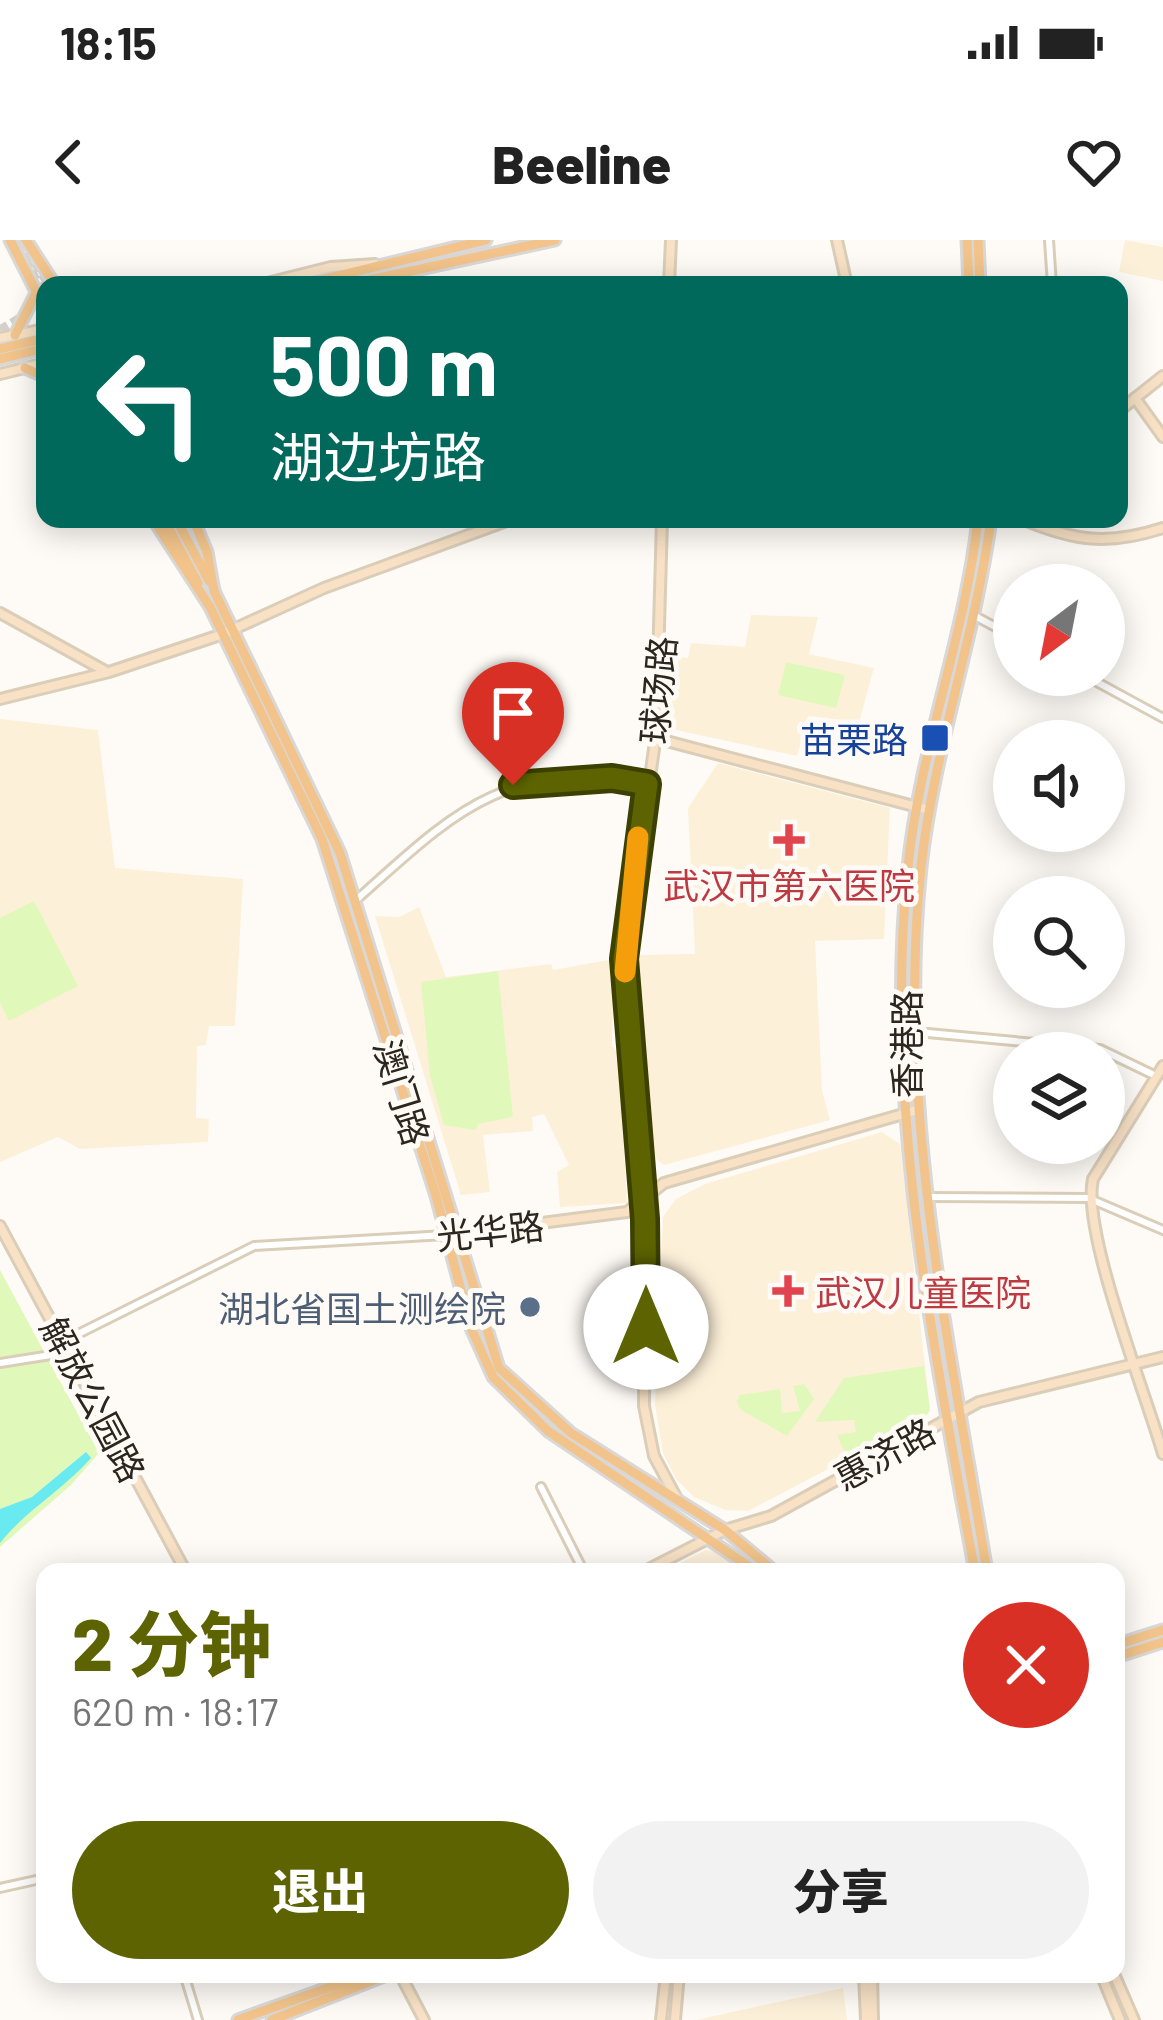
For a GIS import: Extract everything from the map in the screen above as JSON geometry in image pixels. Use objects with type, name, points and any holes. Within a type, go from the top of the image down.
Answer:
[{"type":"main road","points":[[10,240],[36,291]]},
{"type":"main road","points":[[26,240],[50,276]]},
{"type":"main road","points":[[341,276],[483,240]]},
{"type":"main road","points":[[395,276],[555,240]]},
{"type":"main road","points":[[967,240],[969,276]]},
{"type":"main road","points":[[978,240],[980,276]]},
{"type":"main road","points":[[15,335],[36,295]]},
{"type":"main road","points":[[0,349],[36,340]]},
{"type":"main road","points":[[0,358],[36,350]]},
{"type":"main road","points":[[26,368],[36,373]]},
{"type":"main road","name":"澳门路","points":[[159,528],[229,632],[320,805],[355,902],[481,1355],[510,1398],[548,1431],[745,1563]]},
{"type":"main road","points":[[169,528],[209,607]]},
{"type":"main road","points":[[181,528],[214,591]]},
{"type":"main road","name":"澳门路","points":[[197,528],[229,632],[322,839],[488,1341],[516,1389],[571,1433],[724,1530],[764,1563]]},
{"type":"main road","name":"香港路","points":[[973,1563],[948,1417],[911,1110],[905,913],[922,809],[970,589],[977,528]]},
{"type":"main road","name":"香港路","points":[[986,1563],[911,1110],[922,809],[975,616],[990,528]]},
{"type":"main road","points":[[1125,1642],[1163,1630]]},
{"type":"main road","points":[[1125,1655],[1163,1642]]},
{"type":"main road","points":[[238,2020],[342,1983]]},
{"type":"main road","points":[[272,2020],[366,1983]]},
{"type":"street","points":[[669,276],[671,240]]},
{"type":"street","points":[[837,240],[845,276]]},
{"type":"street","points":[[1049,240],[1051,276]]},
{"type":"street","points":[[296,276],[331,267],[407,261]]},
{"type":"street","points":[[399,276],[406,274]]},
{"type":"street","points":[[0,338],[36,331]]},
{"type":"street","points":[[0,374],[36,365]]},
{"type":"street","points":[[1128,404],[1163,376]]},
{"type":"street","points":[[1135,398],[1163,436]]},
{"type":"street","points":[[0,699],[109,673],[229,632],[324,588],[487,528]]},
{"type":"street","name":"球场路","points":[[662,528],[663,638],[655,738],[624,959],[644,1197],[644,1406],[654,1456],[676,1498]]},
{"type":"street","points":[[1044,528],[1101,543],[1163,528]]},
{"type":"street","points":[[0,613],[109,673]]},
{"type":"street","points":[[975,616],[993,626]]},
{"type":"street","points":[[1123,696],[1163,718]]},
{"type":"street","points":[[655,738],[922,809]]},
{"type":"street","points":[[355,902],[481,797],[513,785],[564,780],[612,778],[647,784]]},
{"type":"street","points":[[917,1032],[1100,1049],[1156,1076]]},
{"type":"street","points":[[1163,1066],[1093,1179],[1088,1198],[1107,1276],[1163,1454]]},
{"type":"street","name":"光华路","points":[[64,1341],[254,1246],[451,1235],[627,1212],[664,1183],[911,1110]]},
{"type":"street","points":[[927,1197],[1088,1198],[1163,1230]]},
{"type":"street","name":"解放公园路","points":[[0,1226],[181,1563]]},
{"type":"street","points":[[0,1363],[70,1352]]},
{"type":"street","name":"惠济路","points":[[661,1563],[724,1530],[771,1516],[961,1410],[1163,1357]]},
{"type":"street","points":[[541,1487],[579,1563]]},
{"type":"street","points":[[0,1888],[36,1880]]},
{"type":"street","points":[[187,1983],[198,2020]]},
{"type":"street","points":[[405,1983],[424,2020]]},
{"type":"street","points":[[661,2020],[665,1983]]},
{"type":"street","points":[[675,2020],[678,1983]]},
{"type":"street","points":[[868,1983],[870,2020]]},
{"type":"street","points":[[1105,1983],[1120,2020]]},
{"type":"street","points":[[1118,1983],[1134,2020]]},
{"type":"shaded area","points":[[1125,240],[1163,247],[1163,281],[1119,272]]},
{"type":"shaded area","points":[[751,615],[818,617],[809,654],[874,668],[859,722],[808,716],[797,756],[662,727],[668,655],[688,658],[691,643],[745,647]]},
{"type":"shaded area","points":[[0,719],[98,730],[115,868],[243,879],[235,1026],[209,1026],[206,1045],[197,1046],[196,1118],[209,1119],[208,1142],[80,1149],[58,1137],[0,1162]]},
{"type":"shaded area","points":[[718,763],[890,808],[884,939],[815,941],[822,1091],[830,1120],[664,1165],[651,1155],[638,955],[695,954],[688,808]]},
{"type":"shaded area","points":[[419,907],[446,977],[551,964],[553,970],[614,959],[612,1045],[619,1056],[627,1203],[560,1207],[557,1172],[569,1165],[544,1114],[532,1117],[533,1131],[483,1135],[490,1192],[461,1195],[375,916],[399,917]]},
{"type":"shaded area","name":"武汉儿童医院","points":[[882,1132],[900,1144],[930,1410],[925,1418],[748,1511],[725,1510],[694,1497],[676,1479],[663,1453],[655,1405],[663,1217],[676,1199],[705,1184]]},
{"type":"shaded area","points":[[706,1550],[721,1553],[732,1563],[680,1563]]},
{"type":"shaded area","points":[[843,1988],[847,2020],[696,2020],[755,2007]]},
{"type":"green space","points":[[786,662],[845,675],[836,708],[778,695]]},
{"type":"green space","points":[[34,901],[78,986],[9,1021],[0,1003],[0,918]]},
{"type":"green space","points":[[498,971],[513,1117],[478,1124],[476,1130],[444,1125],[430,1076],[421,982]]},
{"type":"green space","points":[[0,1270],[99,1453],[71,1485],[0,1547]]},
{"type":"green space","points":[[924,1366],[930,1410],[925,1418],[848,1459],[837,1435],[856,1432],[854,1420],[815,1422],[844,1378]]},
{"type":"green space","points":[[804,1384],[814,1399],[787,1436],[741,1410],[736,1402],[740,1395],[780,1389],[782,1413],[800,1411],[793,1386]]},
{"type":"water","points":[[86,1452],[91,1458],[0,1543],[0,1509],[32,1497]]},
{"type":"tunnel","points":[[21,240],[43,276]]},
{"type":"tunnel","points":[[25,260],[36,280]]},
{"type":"tunnel","points":[[0,330],[23,316]]},
{"type":"slow traffic","points":[[625,972],[638,837]]},
{"type":"place","name":"苗栗路","points":[[935,738]]},
{"type":"place","name":"武汉市第六医院","points":[[789,840]]},
{"type":"place","name":"武汉儿童医院","points":[[788,1291]]},
{"type":"place","name":"湖北省国土测绘院","points":[[530,1307]]},
{"type":"route","points":[[513,785],[612,778],[647,784],[624,959],[644,1197],[646,1327]]}]
